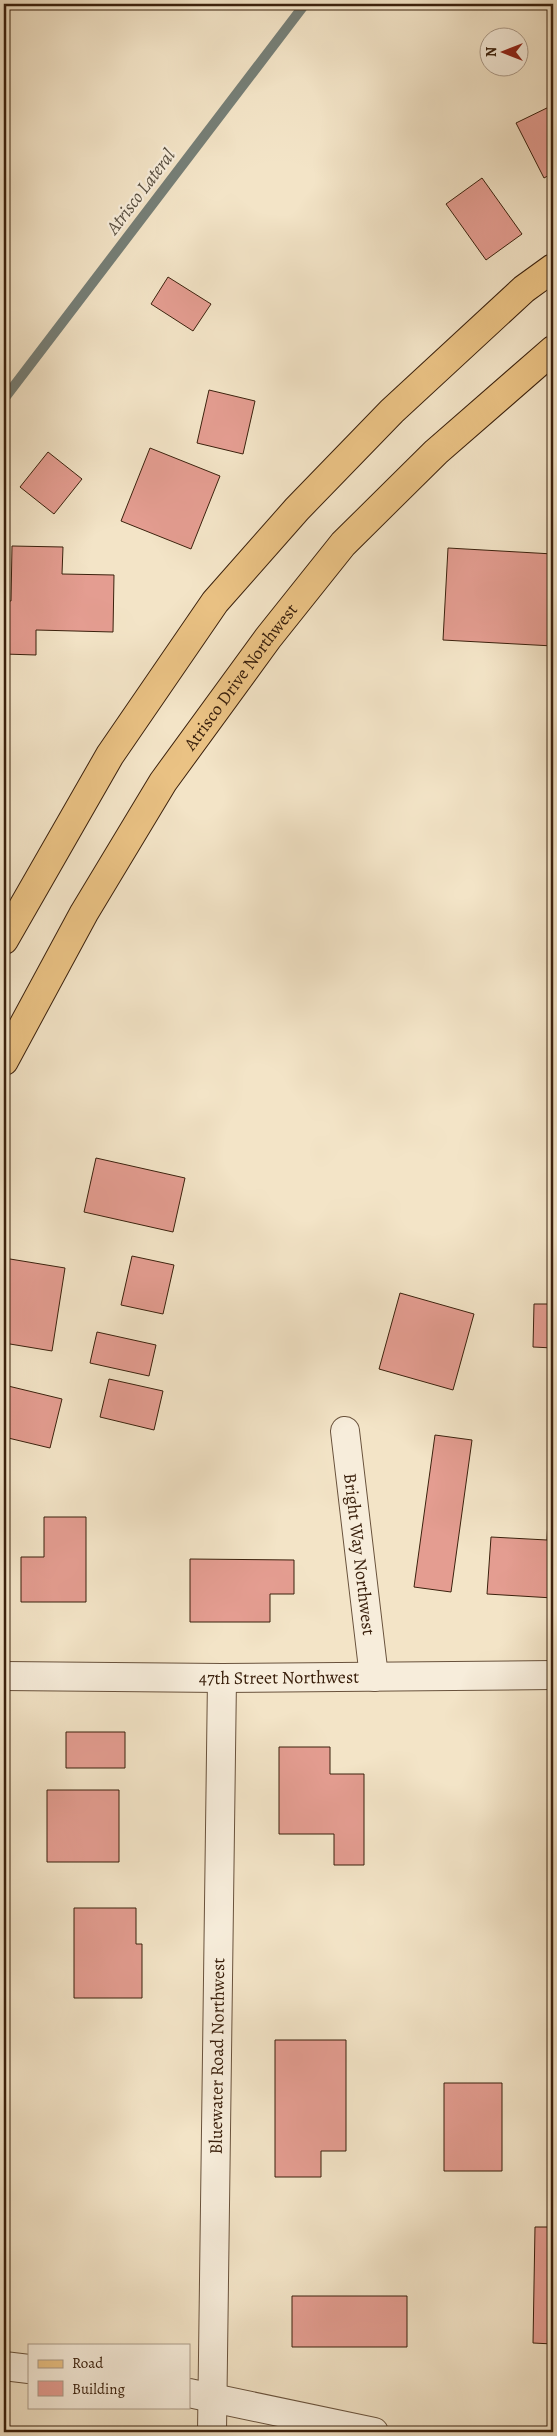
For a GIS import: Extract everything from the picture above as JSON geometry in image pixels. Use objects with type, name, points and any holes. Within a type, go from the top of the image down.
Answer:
[{"type":"main road","points":[[4,940],[110,755],[215,602],[297,509],[392,411],[524,289],[553,268]]},
{"type":"main road","name":"Atrisco Drive Northwest","points":[[4,1061],[84,913],[163,782],[268,638],[343,544],[436,452],[553,350]]},
{"type":"street","name":"Bright Way Northwest","points":[[345,1431],[374,1677]]},
{"type":"street","name":"47th Street Northwest","points":[[4,1676],[222,1678],[553,1675]]},
{"type":"street","name":"Bluewater Road Northwest","points":[[212,2432],[201,2395],[222,1678]]},
{"type":"street","points":[[4,2366],[28,2369]]},
{"type":"street","points":[[201,2395],[374,2432]]},
{"type":"building","points":[[553,105],[553,173],[544,178],[516,123]]},
{"type":"building","points":[[482,178],[522,234],[486,260],[446,204]]},
{"type":"building","points":[[168,277],[211,304],[193,331],[151,304]]},
{"type":"building","points":[[209,390],[255,401],[243,454],[197,443]]},
{"type":"building","points":[[150,448],[220,476],[191,549],[121,521]]},
{"type":"building","points":[[48,452],[82,479],[54,514],[20,487]]},
{"type":"building","points":[[12,546],[63,547],[62,574],[114,575],[113,632],[36,630],[36,655],[4,654],[4,601],[11,601]]},
{"type":"building","points":[[448,548],[553,554],[553,646],[443,640]]},
{"type":"building","points":[[96,1158],[185,1178],[173,1232],[84,1212]]},
{"type":"building","points":[[132,1256],[174,1265],[163,1314],[121,1305]]},
{"type":"building","points":[[4,1258],[65,1268],[52,1351],[4,1343]]},
{"type":"building","points":[[400,1293],[474,1314],[453,1390],[379,1369]]},
{"type":"building","points":[[534,1304],[553,1304],[553,1348],[533,1347]]},
{"type":"building","points":[[97,1332],[156,1345],[149,1376],[90,1363]]},
{"type":"building","points":[[109,1379],[163,1391],[154,1430],[100,1417]]},
{"type":"building","points":[[4,1385],[62,1399],[50,1448],[4,1437]]},
{"type":"building","points":[[435,1435],[472,1440],[451,1592],[414,1587]]},
{"type":"building","points":[[44,1517],[86,1517],[86,1602],[21,1602],[21,1557],[44,1557]]},
{"type":"building","points":[[548,1519],[553,1519],[553,1598],[487,1594],[491,1537],[547,1540]]},
{"type":"building","points":[[190,1559],[294,1560],[294,1594],[270,1594],[270,1622],[190,1622]]},
{"type":"building","points":[[66,1732],[125,1732],[125,1768],[66,1768]]},
{"type":"building","points":[[279,1747],[330,1747],[330,1774],[364,1774],[364,1865],[334,1865],[334,1834],[279,1834]]},
{"type":"building","points":[[4,1755],[7,1755],[7,1866],[4,1866]]},
{"type":"building","points":[[47,1790],[119,1790],[119,1862],[47,1862]]},
{"type":"building","points":[[74,1908],[136,1908],[136,1944],[142,1944],[142,1998],[74,1998]]},
{"type":"building","points":[[275,2040],[346,2040],[346,2151],[321,2151],[321,2177],[275,2177]]},
{"type":"building","points":[[444,2083],[502,2083],[502,2171],[444,2171]]},
{"type":"building","points":[[535,2227],[553,2227],[553,2344],[533,2343]]},
{"type":"building","points":[[292,2296],[407,2296],[407,2347],[292,2347]]},
{"type":"waterway","name":"Atrisco Lateral","points":[[4,399],[305,4]]}]
